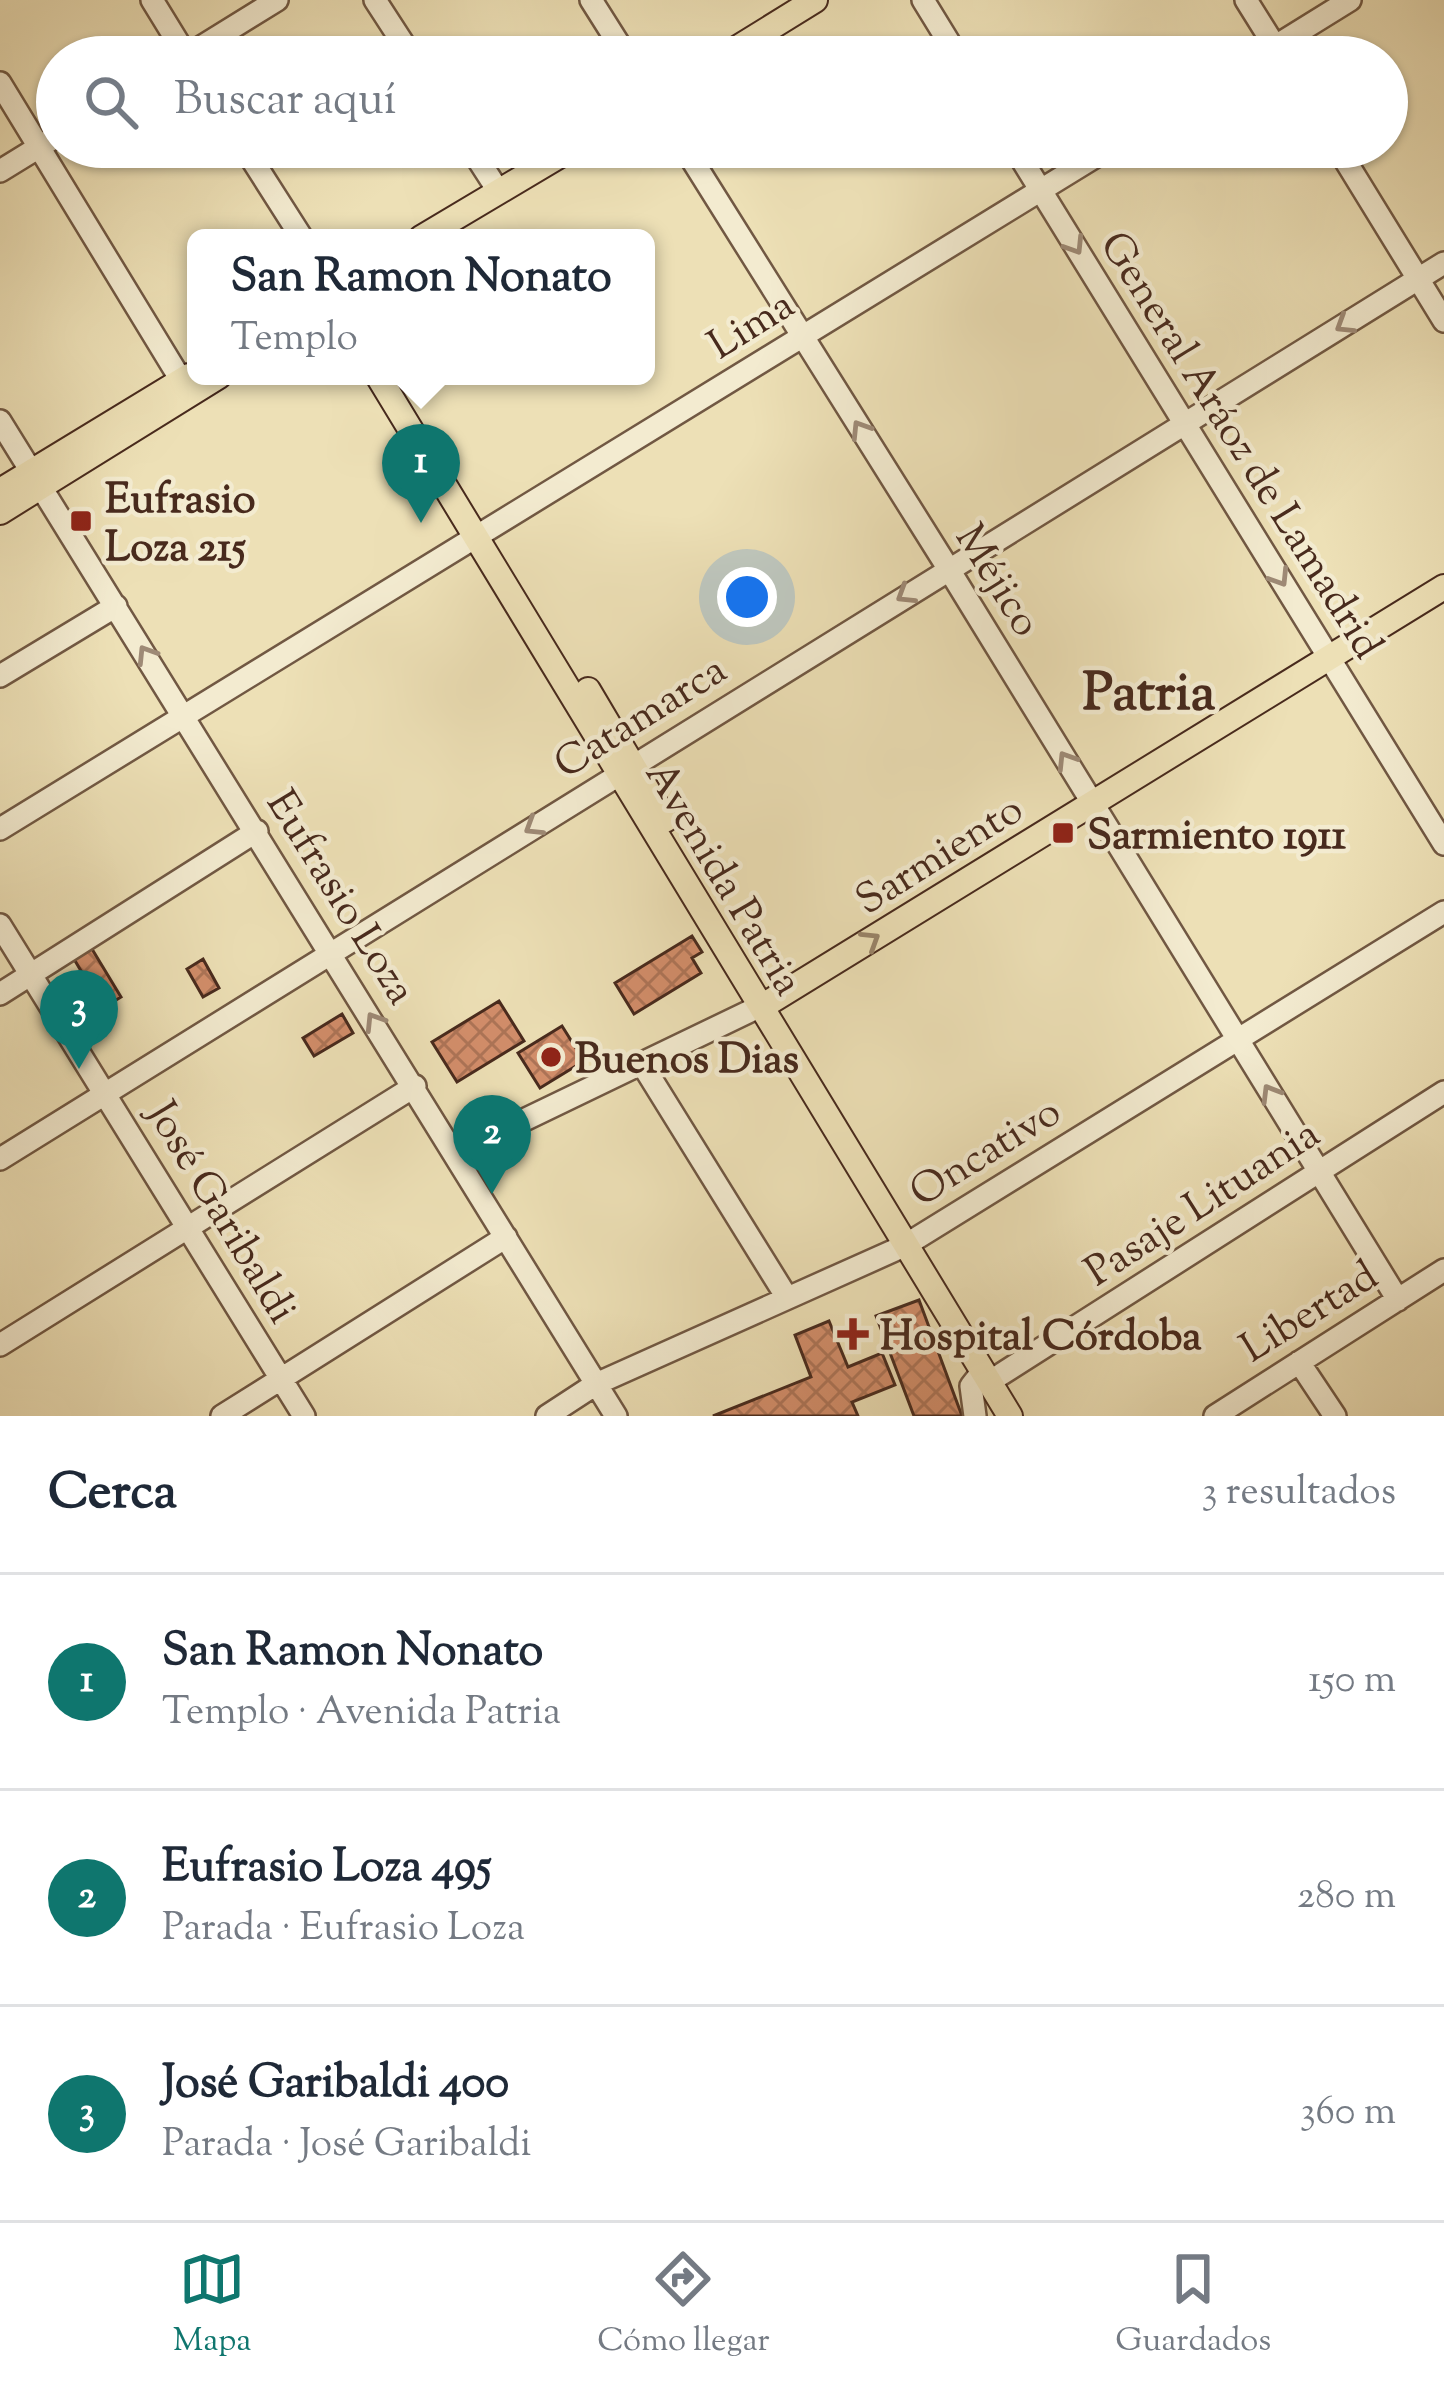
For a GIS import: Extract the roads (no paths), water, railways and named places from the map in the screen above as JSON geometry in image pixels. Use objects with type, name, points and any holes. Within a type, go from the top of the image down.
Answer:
[{"type":"main road","points":[[757,36],[815,0]]},
{"type":"main road","points":[[436,229],[539,168]]},
{"type":"main road","points":[[0,512],[36,480],[187,377]]},
{"type":"main road","points":[[0,491],[36,480],[203,385]]},
{"type":"main road","name":"Avenida Patria","points":[[384,385],[484,533]]},
{"type":"main road","name":"Avenida Patria","points":[[400,385],[765,1004],[991,1374],[1010,1416]]},
{"type":"main road","name":"Sarmiento","points":[[765,1004],[1444,587]]},
{"type":"main road","name":"Avenida Patria","points":[[991,1374],[1025,1416]]},
{"type":"street","points":[[152,0],[173,36]]},
{"type":"street","points":[[220,36],[278,0]]},
{"type":"street","points":[[375,0],[398,36]]},
{"type":"street","points":[[591,0],[614,36]]},
{"type":"street","points":[[923,0],[945,36]]},
{"type":"street","points":[[1246,0],[1263,36]]},
{"type":"street","points":[[1297,36],[1350,0]]},
{"type":"street","points":[[0,83],[36,126]]},
{"type":"street","points":[[0,171],[36,148]]},
{"type":"street","points":[[64,168],[187,373]]},
{"type":"street","points":[[257,168],[296,229]]},
{"type":"street","points":[[484,168],[499,192]]},
{"type":"street","name":"Méjico","points":[[696,168],[1397,1300]]},
{"type":"street","name":"General Aráoz de Lamadrid","points":[[1027,168],[1444,844]]},
{"type":"street","name":"Lima","points":[[0,830],[1077,168]]},
{"type":"street","points":[[1350,168],[1444,321]]},
{"type":"street","name":"Catamarca","points":[[0,1159],[1444,263]]},
{"type":"street","name":"Eufrasio Loza","points":[[0,421],[616,1416]]},
{"type":"street","points":[[0,676],[116,606]]},
{"type":"street","points":[[0,994],[257,831]]},
{"type":"street","name":"Oncativo","points":[[547,1416],[596,1384],[911,1242],[1444,912]]},
{"type":"street","name":"José Garibaldi","points":[[0,925],[304,1416]]},
{"type":"street","name":"Sarmiento","points":[[456,1157],[765,1004]]},
{"type":"street","points":[[642,1064],[786,1296]]},
{"type":"street","points":[[0,1345],[415,1086]]},
{"type":"street","name":"Pasaje Lituania","points":[[991,1374],[1444,1092]]},
{"type":"street","points":[[222,1416],[506,1237]]},
{"type":"street","name":"Libertad","points":[[1214,1416],[1444,1270]]},
{"type":"street","points":[[1299,1362],[1335,1416]]},
{"type":"street","points":[[975,1416],[971,1386],[991,1374]]},
{"type":"place","name":"Eufrasio Loza 215","points":[[81,521]]},
{"type":"place","name":"San Ramon Nonato","points":[[421,523]]},
{"type":"place","name":"Sarmiento 1911","points":[[1063,833]]},
{"type":"place","name":"Buenos Dias","points":[[551,1057]]},
{"type":"place","name":"José Garibaldi 400","points":[[79,1069]]},
{"type":"place","name":"Eufrasio Loza 495","points":[[492,1194]]},
{"type":"place","name":"Hospital Córdoba","points":[[853,1334]]},
{"type":"district","name":"Patria","points":[[1149,690]]}]
